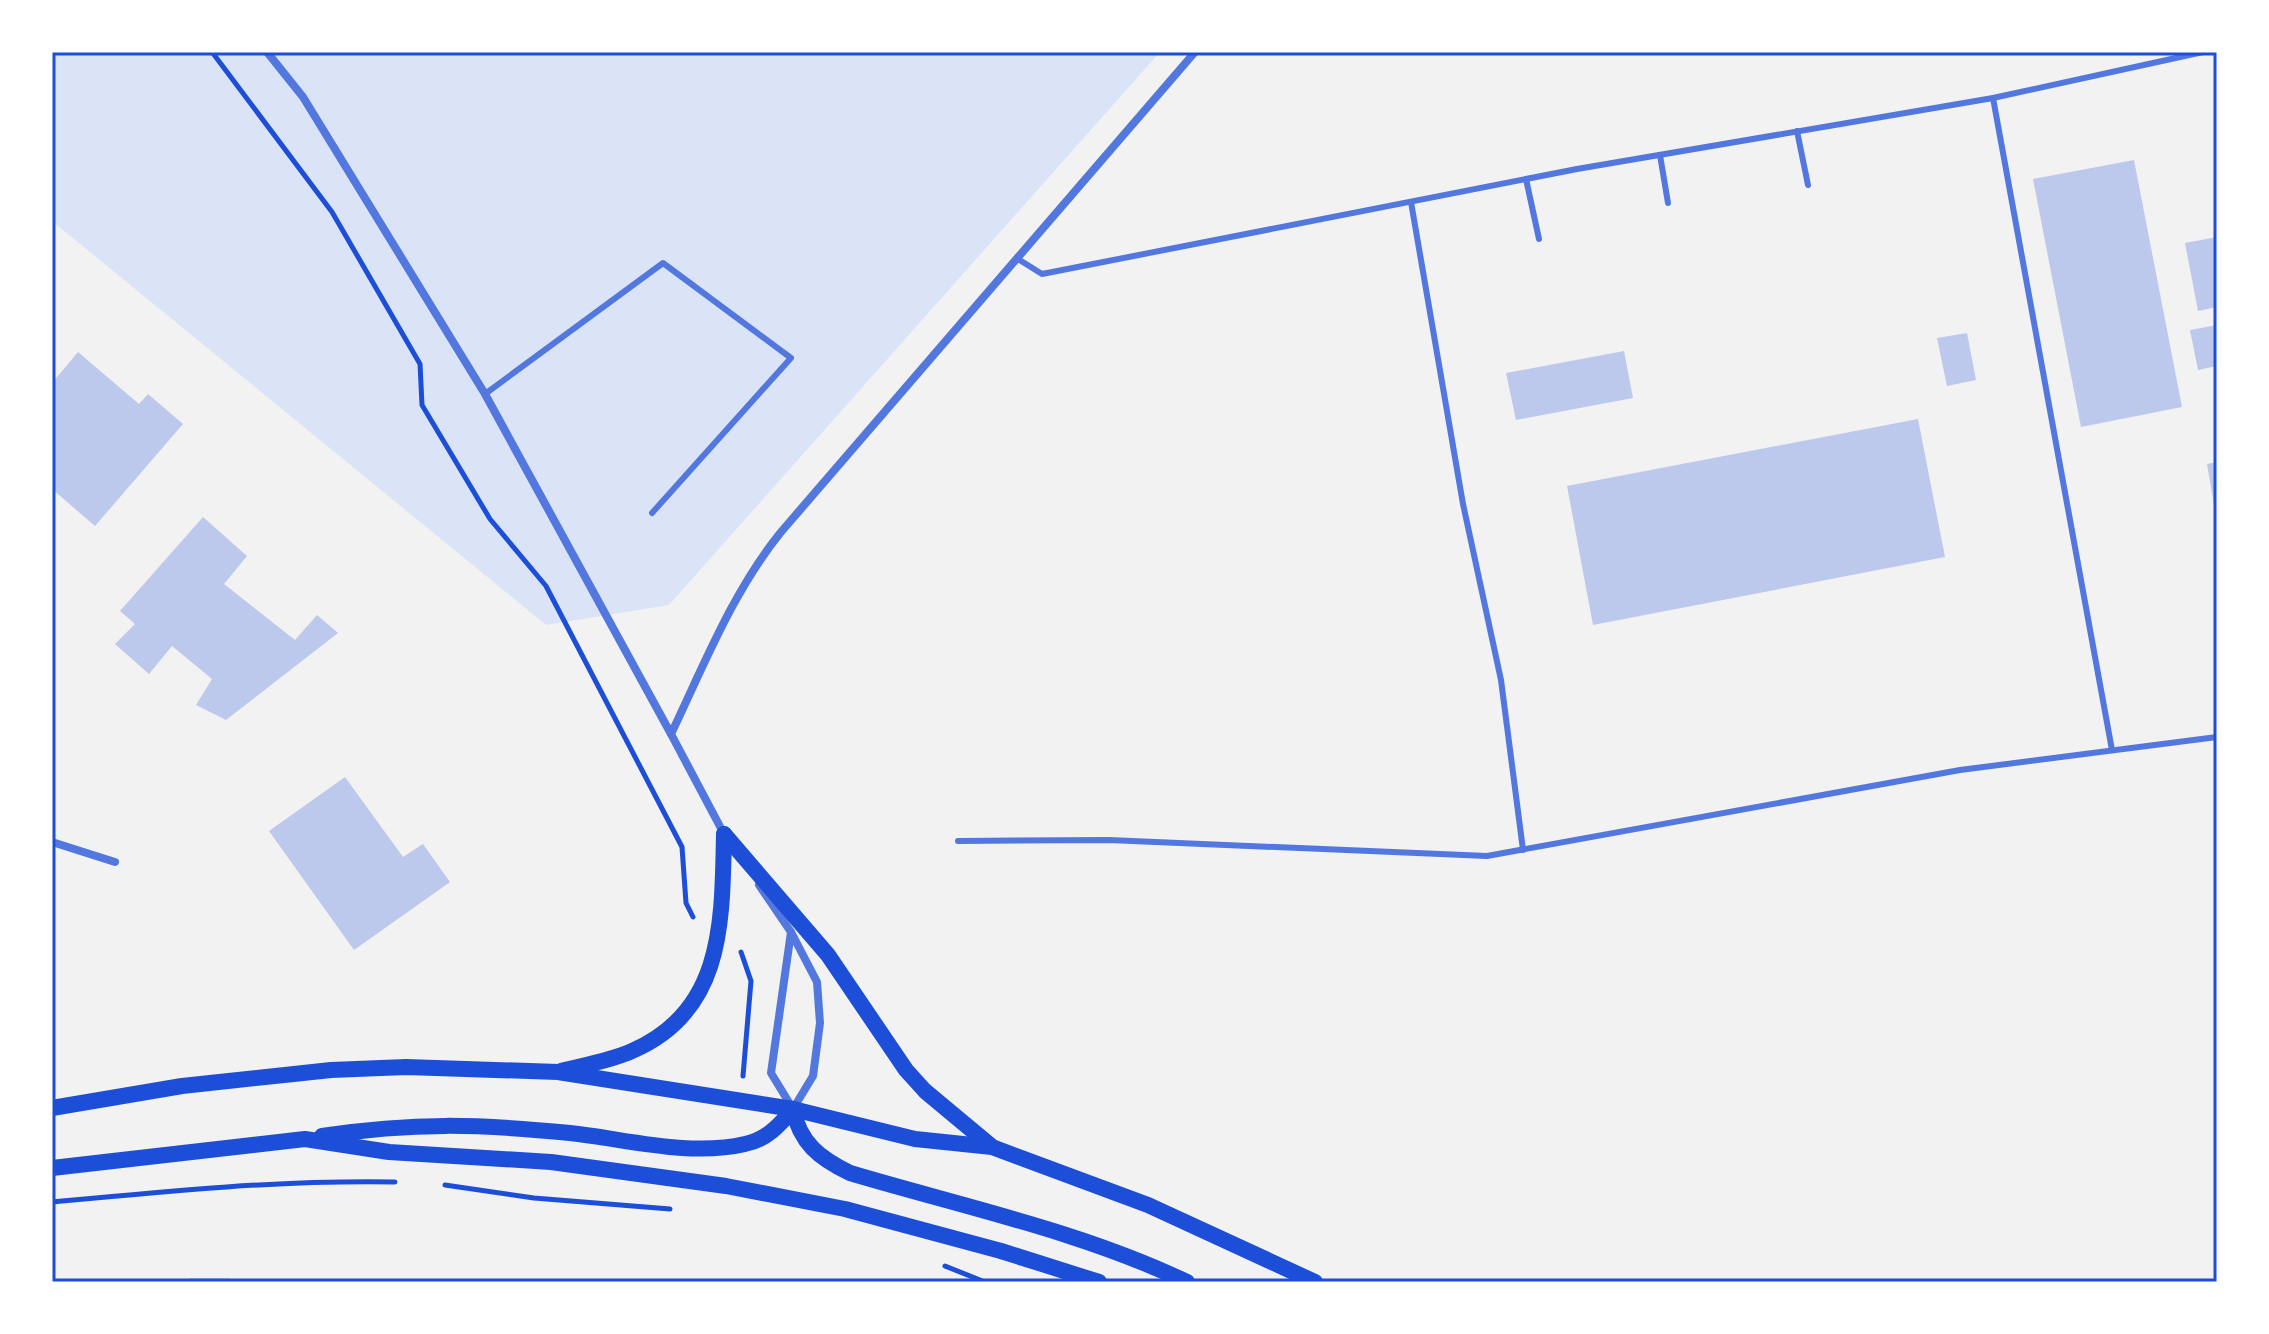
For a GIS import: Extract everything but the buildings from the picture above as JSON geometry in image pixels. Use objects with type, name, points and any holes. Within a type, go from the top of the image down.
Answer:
[{"type":"main road","points":[[558,1072],[631,1052],[665,1031],[695,999],[712,964],[720,935],[724,834]]},
{"type":"main road","points":[[724,834],[828,955],[906,1070],[925,1091],[992,1147]]},
{"type":"main road","points":[[52,1108],[182,1086],[331,1070],[406,1067],[558,1072],[793,1109],[915,1139],[992,1147],[1148,1205],[1315,1282]]},
{"type":"main road","points":[[52,1168],[383,1127],[468,1123],[715,1148],[757,1140],[775,1129],[793,1109]]},
{"type":"main road","points":[[793,1109],[797,1129],[808,1145],[826,1162],[850,1173],[1071,1236],[1125,1254],[1187,1282]]},
{"type":"main road","points":[[305,1139],[389,1152],[482,1156],[626,1171],[772,1195],[918,1227],[1099,1282]]},
{"type":"street","points":[[267,52],[303,97],[485,394],[724,834],[791,932],[817,982],[820,1023],[813,1076],[793,1109],[771,1073],[791,932]]},
{"type":"street","points":[[671,734],[724,622],[770,546],[1195,52]]},
{"type":"street","points":[[52,842],[115,862]]},
{"type":"lane","points":[[1018,259],[1042,274],[1526,179],[1993,98],[2203,52]]},
{"type":"lane","points":[[1993,98],[2112,750]]},
{"type":"lane","points":[[1797,131],[1808,185]]},
{"type":"lane","points":[[1660,155],[1668,203]]},
{"type":"lane","points":[[1526,179],[1539,239]]},
{"type":"lane","points":[[1411,202],[1463,504],[1501,680],[1523,850]]},
{"type":"lane","points":[[485,394],[663,263],[791,358],[652,513]]},
{"type":"lane","points":[[958,841],[1109,840],[1487,856],[1960,770],[2217,737]]},
{"type":"path","points":[[212,52],[332,212],[420,364],[422,405],[490,519],[546,586],[682,847],[686,903],[696,922]]},
{"type":"path","points":[[734,941],[747,963],[751,981],[742,1082]]},
{"type":"path","points":[[52,1202],[215,1185],[316,1181],[403,1183]]},
{"type":"path","points":[[436,1184],[534,1198],[675,1209]]},
{"type":"path","points":[[943,1266],[985,1282]]},
{"type":"shaded area","points":[[52,52],[1160,52],[669,605],[546,625],[52,221]]}]
